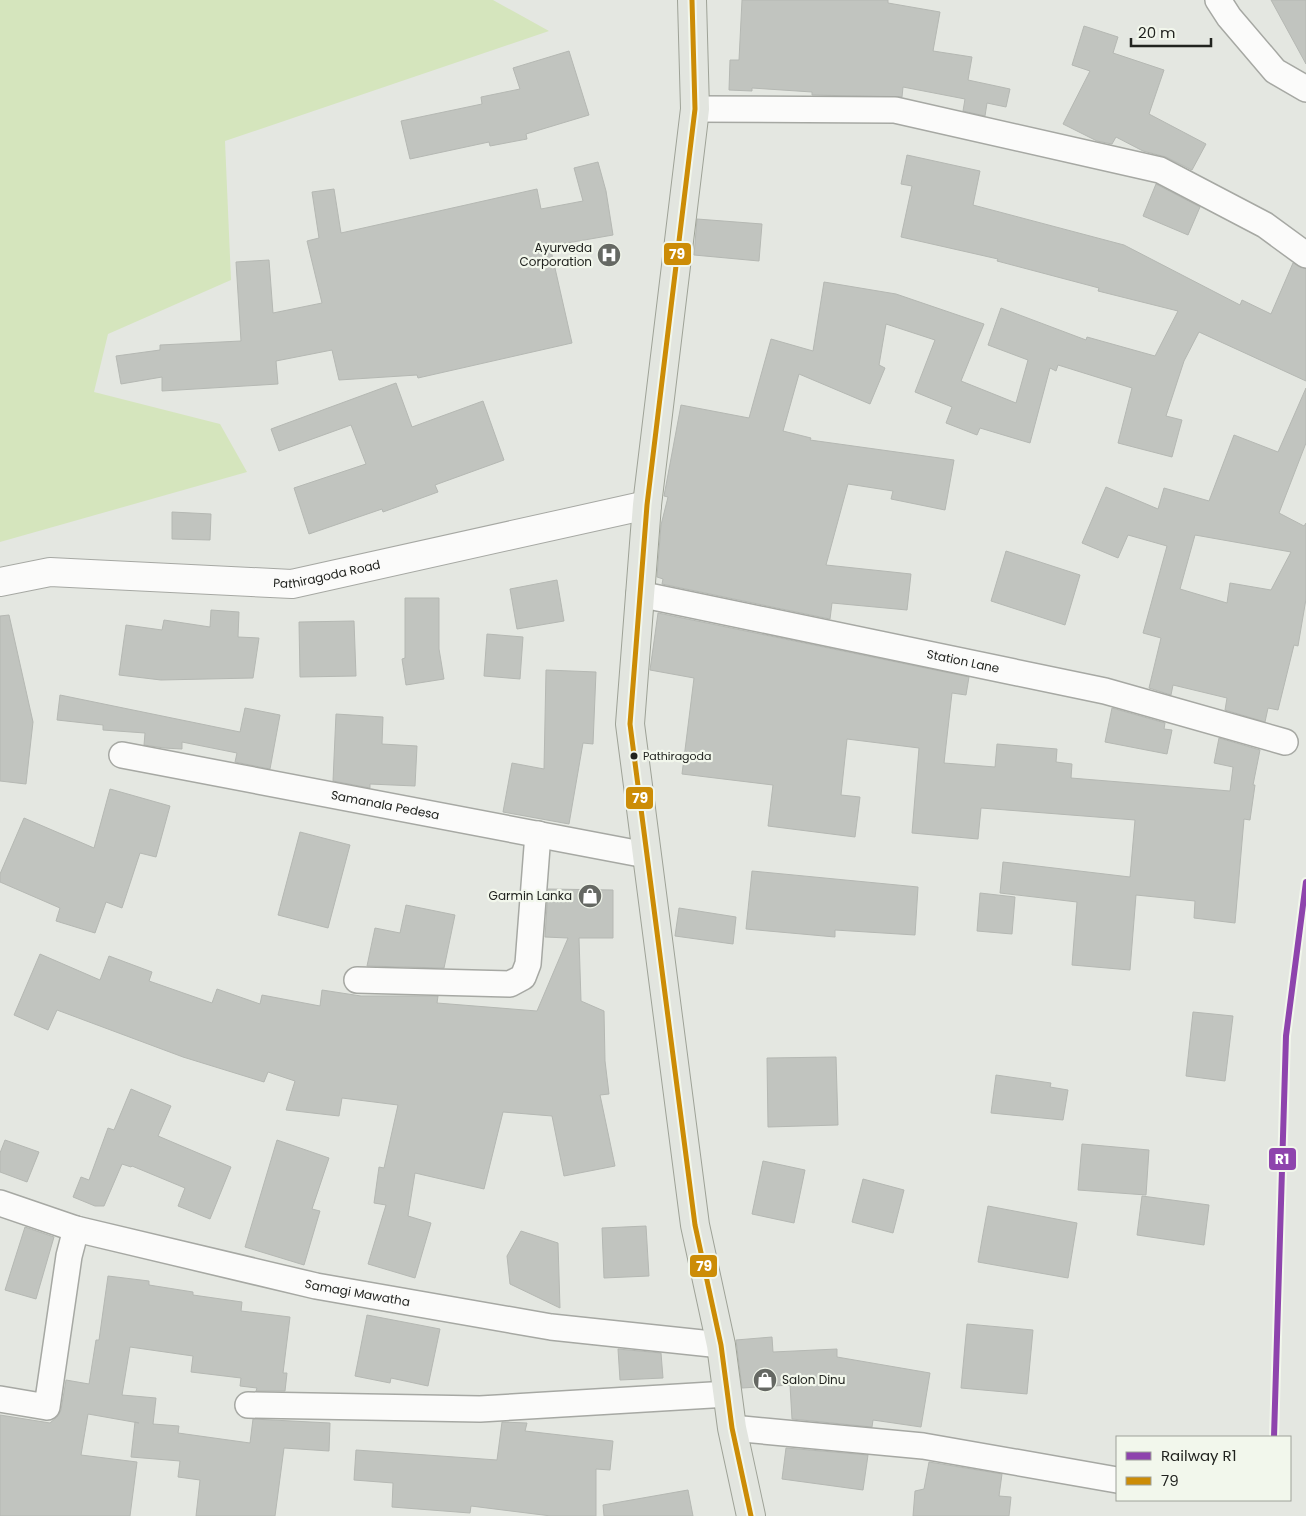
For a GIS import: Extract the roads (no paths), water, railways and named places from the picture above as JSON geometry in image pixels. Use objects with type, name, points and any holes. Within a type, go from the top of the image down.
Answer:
[{"type":"main road","points":[[692,0],[695,109],[647,505],[630,724],[695,1226],[721,1345],[732,1428],[751,1516]]},
{"type":"street","points":[[1218,0],[1228,17],[1275,71],[1306,89]]},
{"type":"street","points":[[695,109],[895,110],[1160,170],[1265,225],[1306,255]]},
{"type":"street","name":"Pathiragoda Road","points":[[0,582],[50,572],[292,584],[647,505]]},
{"type":"street","name":"Station Lane","points":[[639,594],[1105,691],[1285,742]]},
{"type":"street","name":"Samanala Pedesa","points":[[122,755],[646,855]]},
{"type":"street","points":[[357,980],[510,984],[523,977],[528,964],[538,834]]},
{"type":"street","name":"Samagi Mawatha","points":[[0,1204],[76,1229],[316,1286],[551,1327],[721,1345]]},
{"type":"street","points":[[0,1399],[47,1407],[68,1256],[76,1229]]},
{"type":"street","points":[[248,1405],[480,1409],[728,1394]]},
{"type":"street","points":[[732,1428],[923,1446],[1116,1480]]},
{"type":"rail line","name":"R1","points":[[1274,1436],[1286,1036],[1306,882]]},
{"type":"place","name":"Ayurveda Corporation","points":[[609,255]]},
{"type":"place","name":"Pathiragoda","points":[[634,756]]},
{"type":"place","name":"Garmin Lanka","points":[[590,896]]},
{"type":"place","name":"Salon Dinu","points":[[765,1380]]}]
